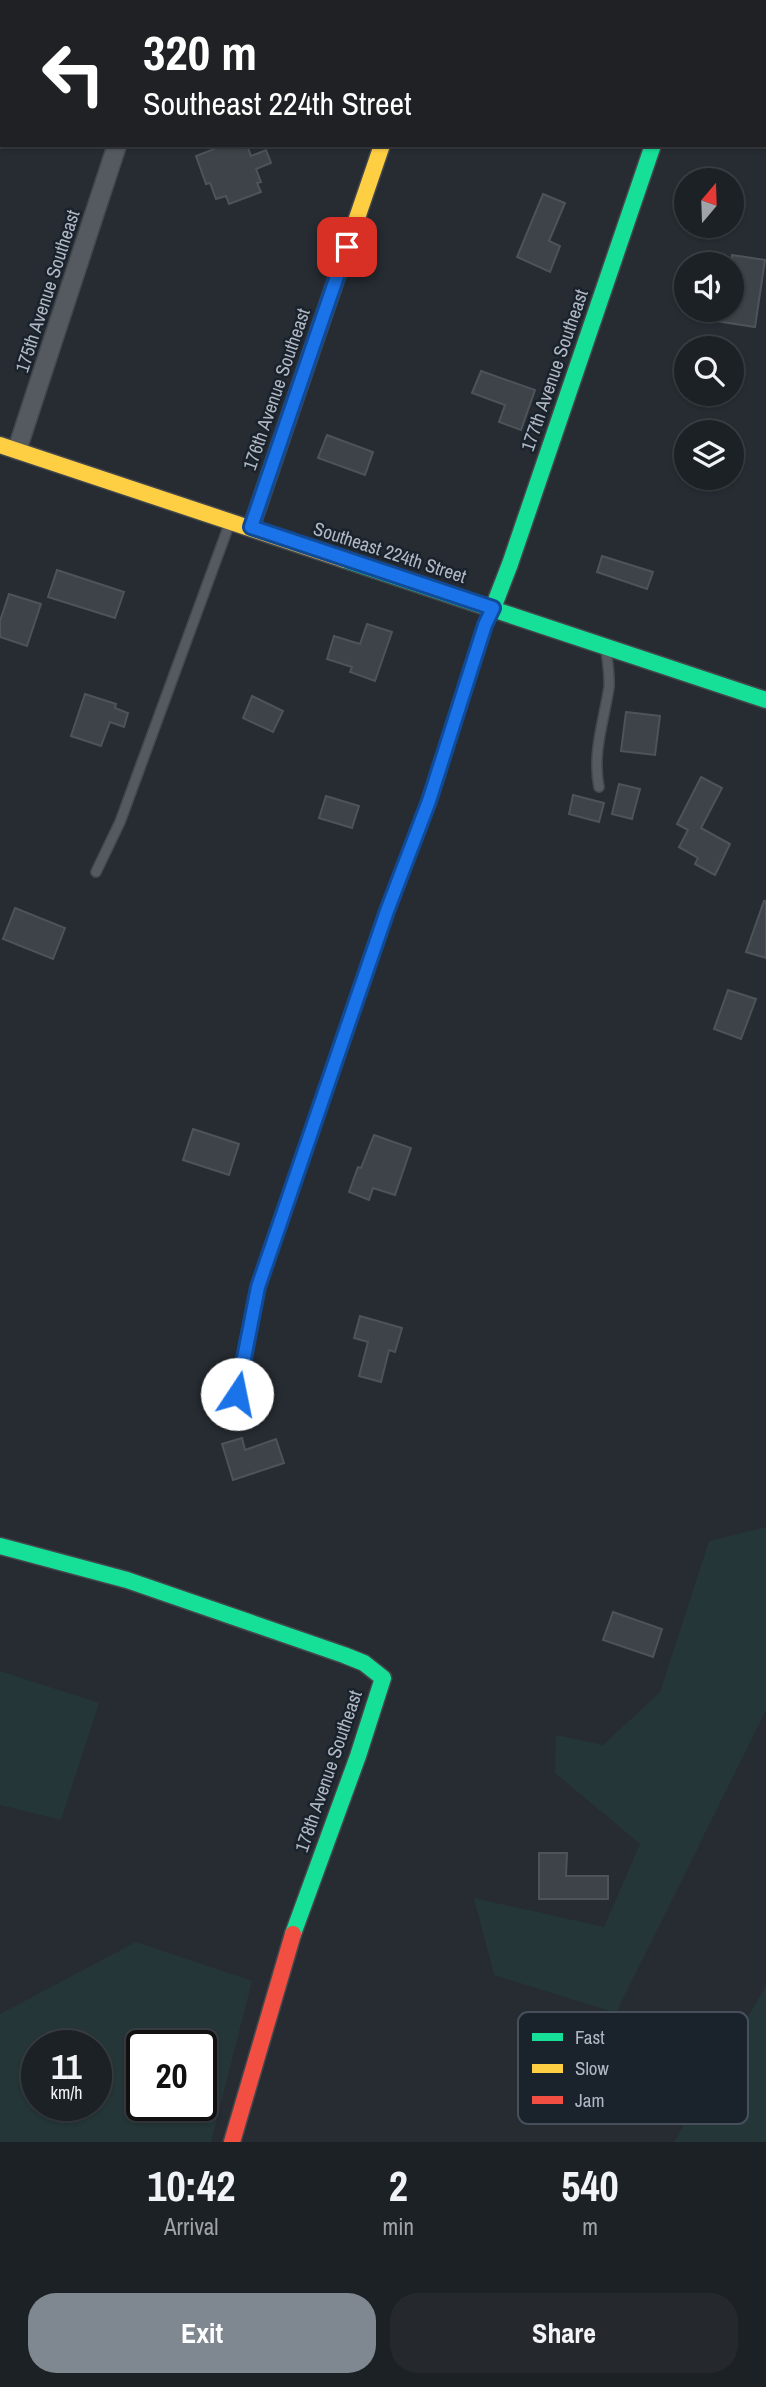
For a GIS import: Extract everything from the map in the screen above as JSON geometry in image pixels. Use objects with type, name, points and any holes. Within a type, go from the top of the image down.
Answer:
[{"type":"street","name":"175th Avenue Southeast","points":[[9,447],[116,147]]},
{"type":"street","name":"176th Avenue Southeast","points":[[251,527],[381,147]]},
{"type":"street","name":"177th Avenue Southeast","points":[[493,608],[652,147]]},
{"type":"street","name":"Southeast 224th Street","points":[[9,447],[766,700]]},
{"type":"street","name":"178th Avenue Southeast","points":[[0,1546],[127,1580],[344,1655],[364,1663],[383,1678],[358,1756],[290,1942],[232,2142]]},
{"type":"lane","points":[[96,873],[120,822],[230,521]]},
{"type":"lane","points":[[237,1394],[258,1287],[387,911],[429,801],[485,625],[493,608]]},
{"type":"lane","points":[[599,787],[598,741],[609,684],[606,646]]},
{"type":"shaded area","points":[[766,1527],[766,1710],[616,2012],[494,1975],[474,1898],[604,1927],[640,1844],[555,1773],[556,1735],[603,1745],[660,1692],[709,1541]]},
{"type":"shaded area","points":[[0,1671],[99,1703],[61,1820],[0,1805]]},
{"type":"shaded area","points":[[136,1942],[252,1981],[217,2118],[217,2030],[126,2030],[126,2121],[216,2121],[211,2142],[0,2142],[0,2014]]},
{"type":"shaded area","points":[[766,1986],[766,2142],[674,2142],[685,2124],[748,2124],[748,2017]]},
{"type":"building","points":[[219,147],[248,147],[251,156],[266,150],[271,163],[256,169],[261,182],[257,183],[261,192],[229,204],[226,196],[216,199],[210,183],[206,184],[196,156]]},
{"type":"building","points":[[543,194],[565,203],[549,241],[560,246],[550,272],[517,257]]},
{"type":"building","points":[[744,257],[765,260],[755,327],[722,322],[744,322]]},
{"type":"building","points":[[481,371],[535,390],[521,430],[499,422],[505,405],[472,393]]},
{"type":"building","points":[[327,435],[373,452],[365,475],[318,458]]},
{"type":"building","points":[[602,556],[653,572],[647,589],[597,572]]},
{"type":"building","points":[[57,570],[124,592],[115,618],[48,597]]},
{"type":"building","points":[[9,594],[41,604],[27,646],[0,637],[0,621]]},
{"type":"building","points":[[367,624],[392,632],[375,681],[350,672],[352,667],[327,659],[334,636],[360,644]]},
{"type":"building","points":[[85,694],[116,704],[115,708],[128,713],[124,727],[110,722],[101,746],[71,736]]},
{"type":"building","points":[[252,696],[283,711],[273,732],[243,718]]},
{"type":"building","points":[[626,712],[660,716],[655,755],[621,751]]},
{"type":"building","points":[[701,777],[722,788],[701,828],[730,844],[715,875],[695,864],[698,858],[679,847],[688,830],[677,824]]},
{"type":"building","points":[[619,784],[640,789],[632,819],[612,814]]},
{"type":"building","points":[[573,795],[604,803],[599,822],[569,814]]},
{"type":"building","points":[[326,796],[359,806],[352,828],[319,818]]},
{"type":"building","points":[[766,901],[766,958],[746,952]]},
{"type":"building","points":[[15,908],[65,928],[53,959],[3,939]]},
{"type":"building","points":[[728,990],[756,999],[741,1039],[714,1029]]},
{"type":"building","points":[[193,1129],[239,1144],[229,1175],[183,1160]]},
{"type":"building","points":[[374,1135],[411,1148],[395,1195],[373,1188],[369,1200],[349,1192]]},
{"type":"building","points":[[360,1316],[402,1328],[395,1352],[389,1350],[381,1382],[359,1376],[368,1342],[354,1338]]},
{"type":"building","points":[[242,1438],[245,1450],[276,1439],[284,1463],[233,1480],[222,1444]]},
{"type":"building","points":[[613,1612],[662,1629],[653,1657],[603,1640]]},
{"type":"building","points":[[539,1853],[567,1853],[566,1876],[608,1876],[608,1899],[539,1899]]},
{"type":"traffic: fast","points":[[493,608],[652,147]]},
{"type":"traffic: fast","points":[[345,560],[766,700]]},
{"type":"traffic: fast","points":[[0,1546],[127,1580],[344,1655],[364,1663],[383,1678],[358,1756],[293,1934]]},
{"type":"traffic: slow","points":[[251,528],[381,147]]},
{"type":"traffic: slow","points":[[0,445],[345,560]]},
{"type":"traffic: jam","points":[[232,2142],[293,1934]]},
{"type":"route","points":[[237,1394],[258,1287],[387,911],[429,801],[485,625],[493,608],[251,527],[347,247]]}]
